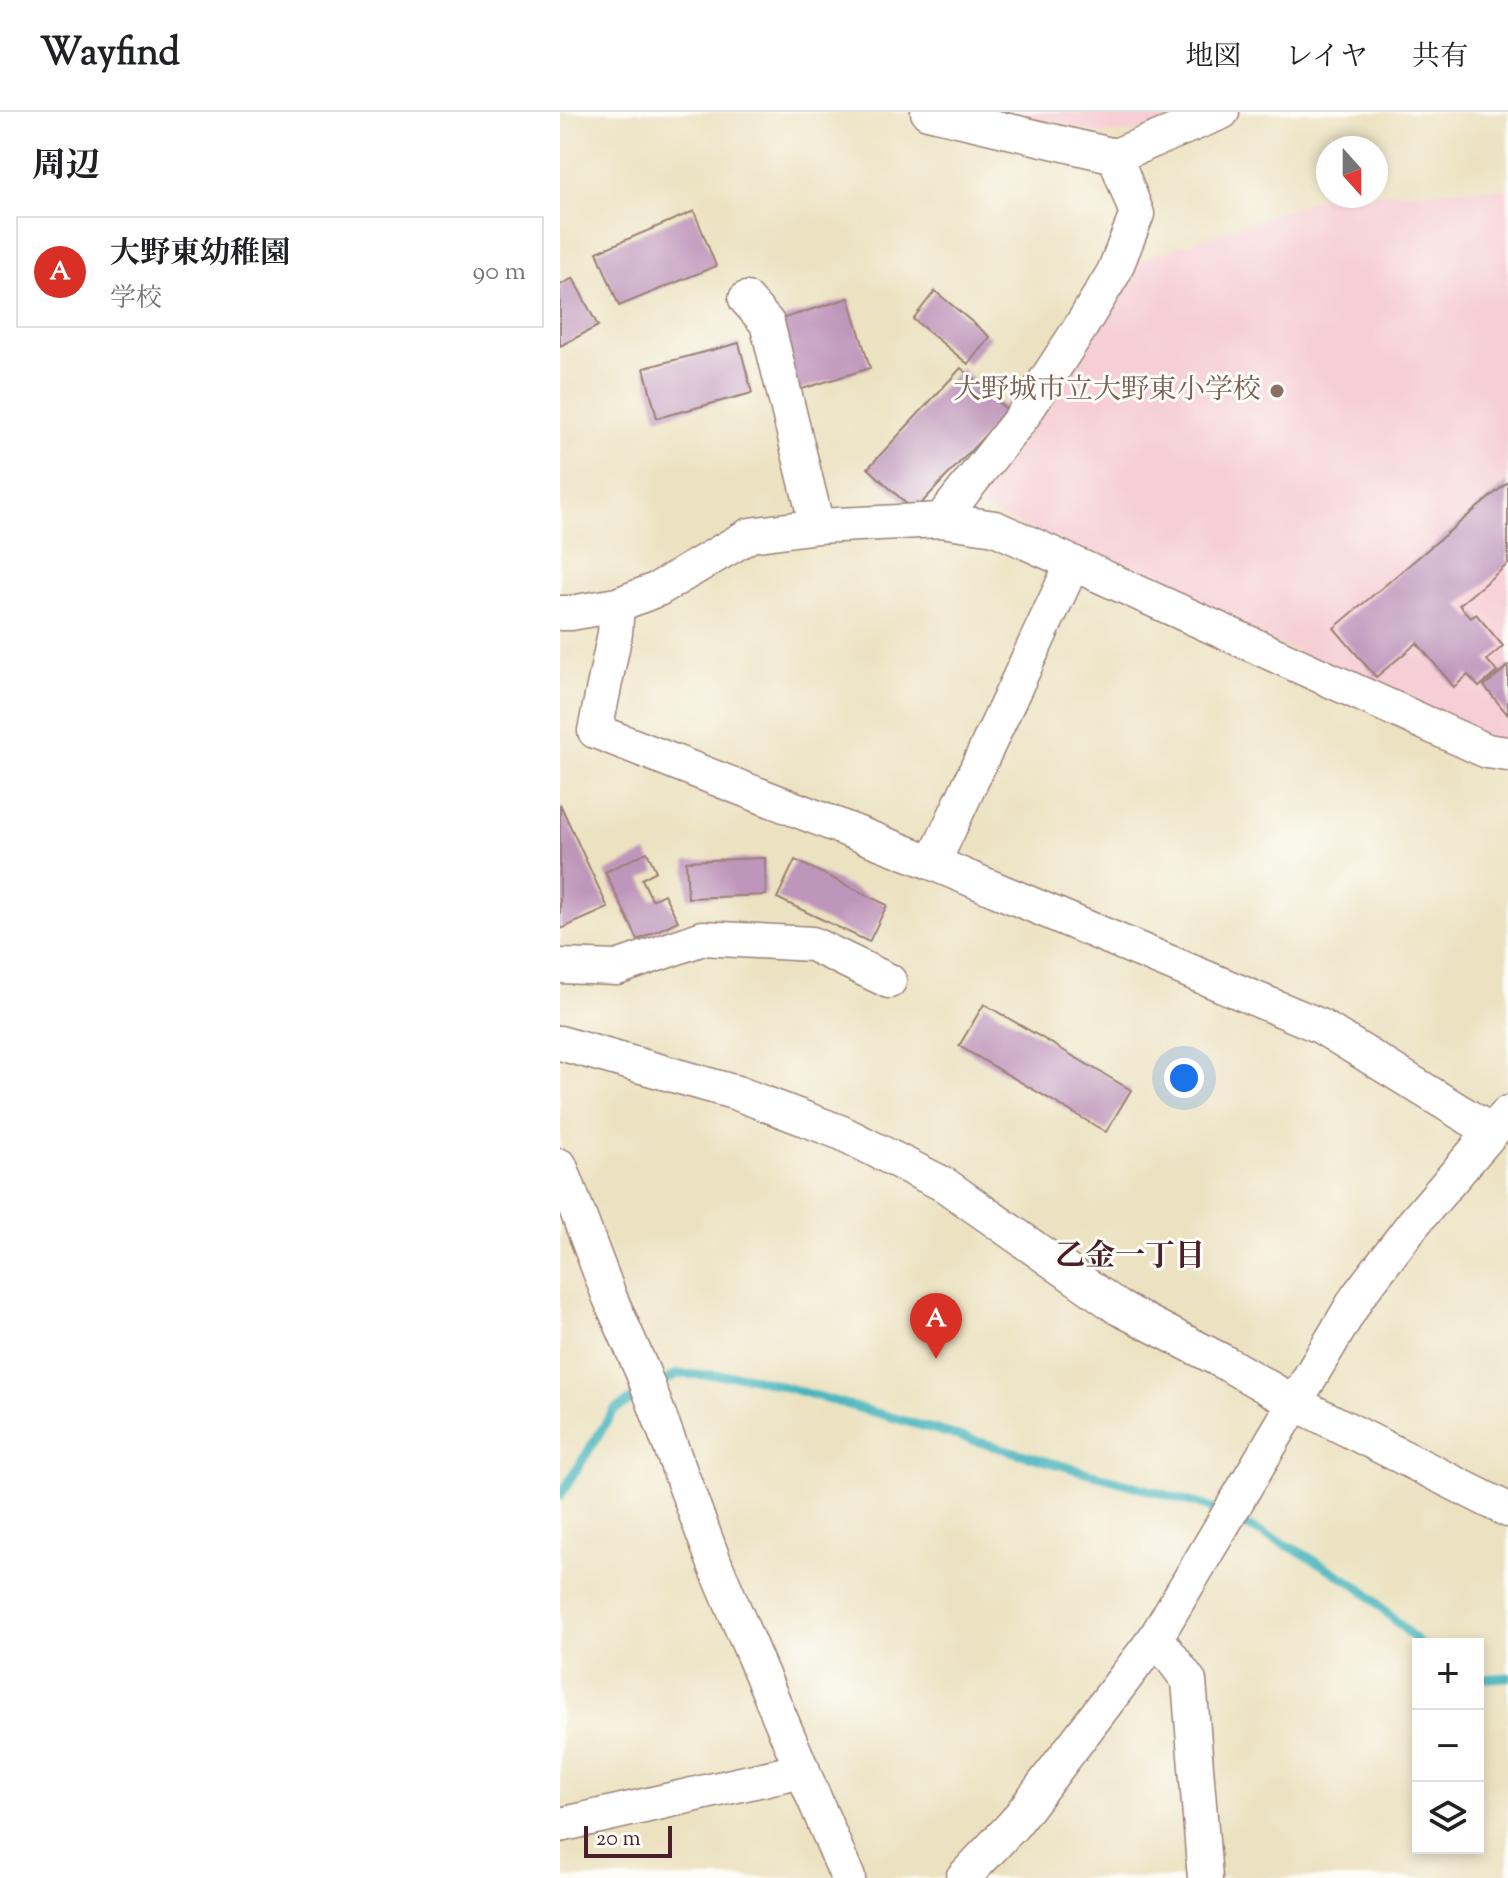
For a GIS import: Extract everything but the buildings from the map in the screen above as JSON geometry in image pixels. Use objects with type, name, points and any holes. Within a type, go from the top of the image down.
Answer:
[{"type":"street","points":[[928,112],[1115,156],[1222,112]]},
{"type":"street","points":[[941,520],[1022,417],[1114,272],[1137,214],[1115,156]]},
{"type":"street","points":[[746,299],[767,323],[817,526]]},
{"type":"street","points":[[560,613],[617,605],[658,589],[750,535],[817,526],[941,520],[995,528],[1487,751],[1508,754]]},
{"type":"street","points":[[933,863],[1073,563]]},
{"type":"street","points":[[617,605],[615,633],[595,731],[933,863],[1320,1026],[1499,1122],[1413,1224],[1358,1296],[1156,1637],[1014,1824],[963,1878]]},
{"type":"street","points":[[560,966],[617,968],[703,938],[812,944],[889,981]]},
{"type":"street","points":[[560,1043],[737,1093],[842,1133],[945,1185],[1119,1308],[1293,1402],[1508,1510]]},
{"type":"street","points":[[562,1179],[643,1373],[716,1567],[848,1878]]},
{"type":"street","points":[[1156,1637],[1189,1681],[1205,1878]]},
{"type":"street","points":[[560,1825],[803,1770]]},
{"type":"shaded area","points":[[1002,112],[1183,112],[1141,131],[1102,134]]},
{"type":"shaded area","name":"大野城市立大野東小学校","points":[[1508,188],[1508,743],[1477,735],[972,503],[1132,263],[1316,199],[1316,208],[1388,208],[1388,193]]},
{"type":"waterway","points":[[560,1496],[614,1410],[677,1374],[746,1376],[1205,1506],[1220,1513]]},
{"type":"waterway","points":[[1233,1519],[1302,1553],[1361,1588],[1414,1638]]},
{"type":"waterway","points":[[1484,1679],[1508,1677]]},
{"type":"place","name":"大野城市立大野東小学校","points":[[1277,391]]},
{"type":"place","name":"大野東幼稚園","points":[[936,1359]]},
{"type":"district","name":"乙金一丁目","points":[[1130,1257]]}]
